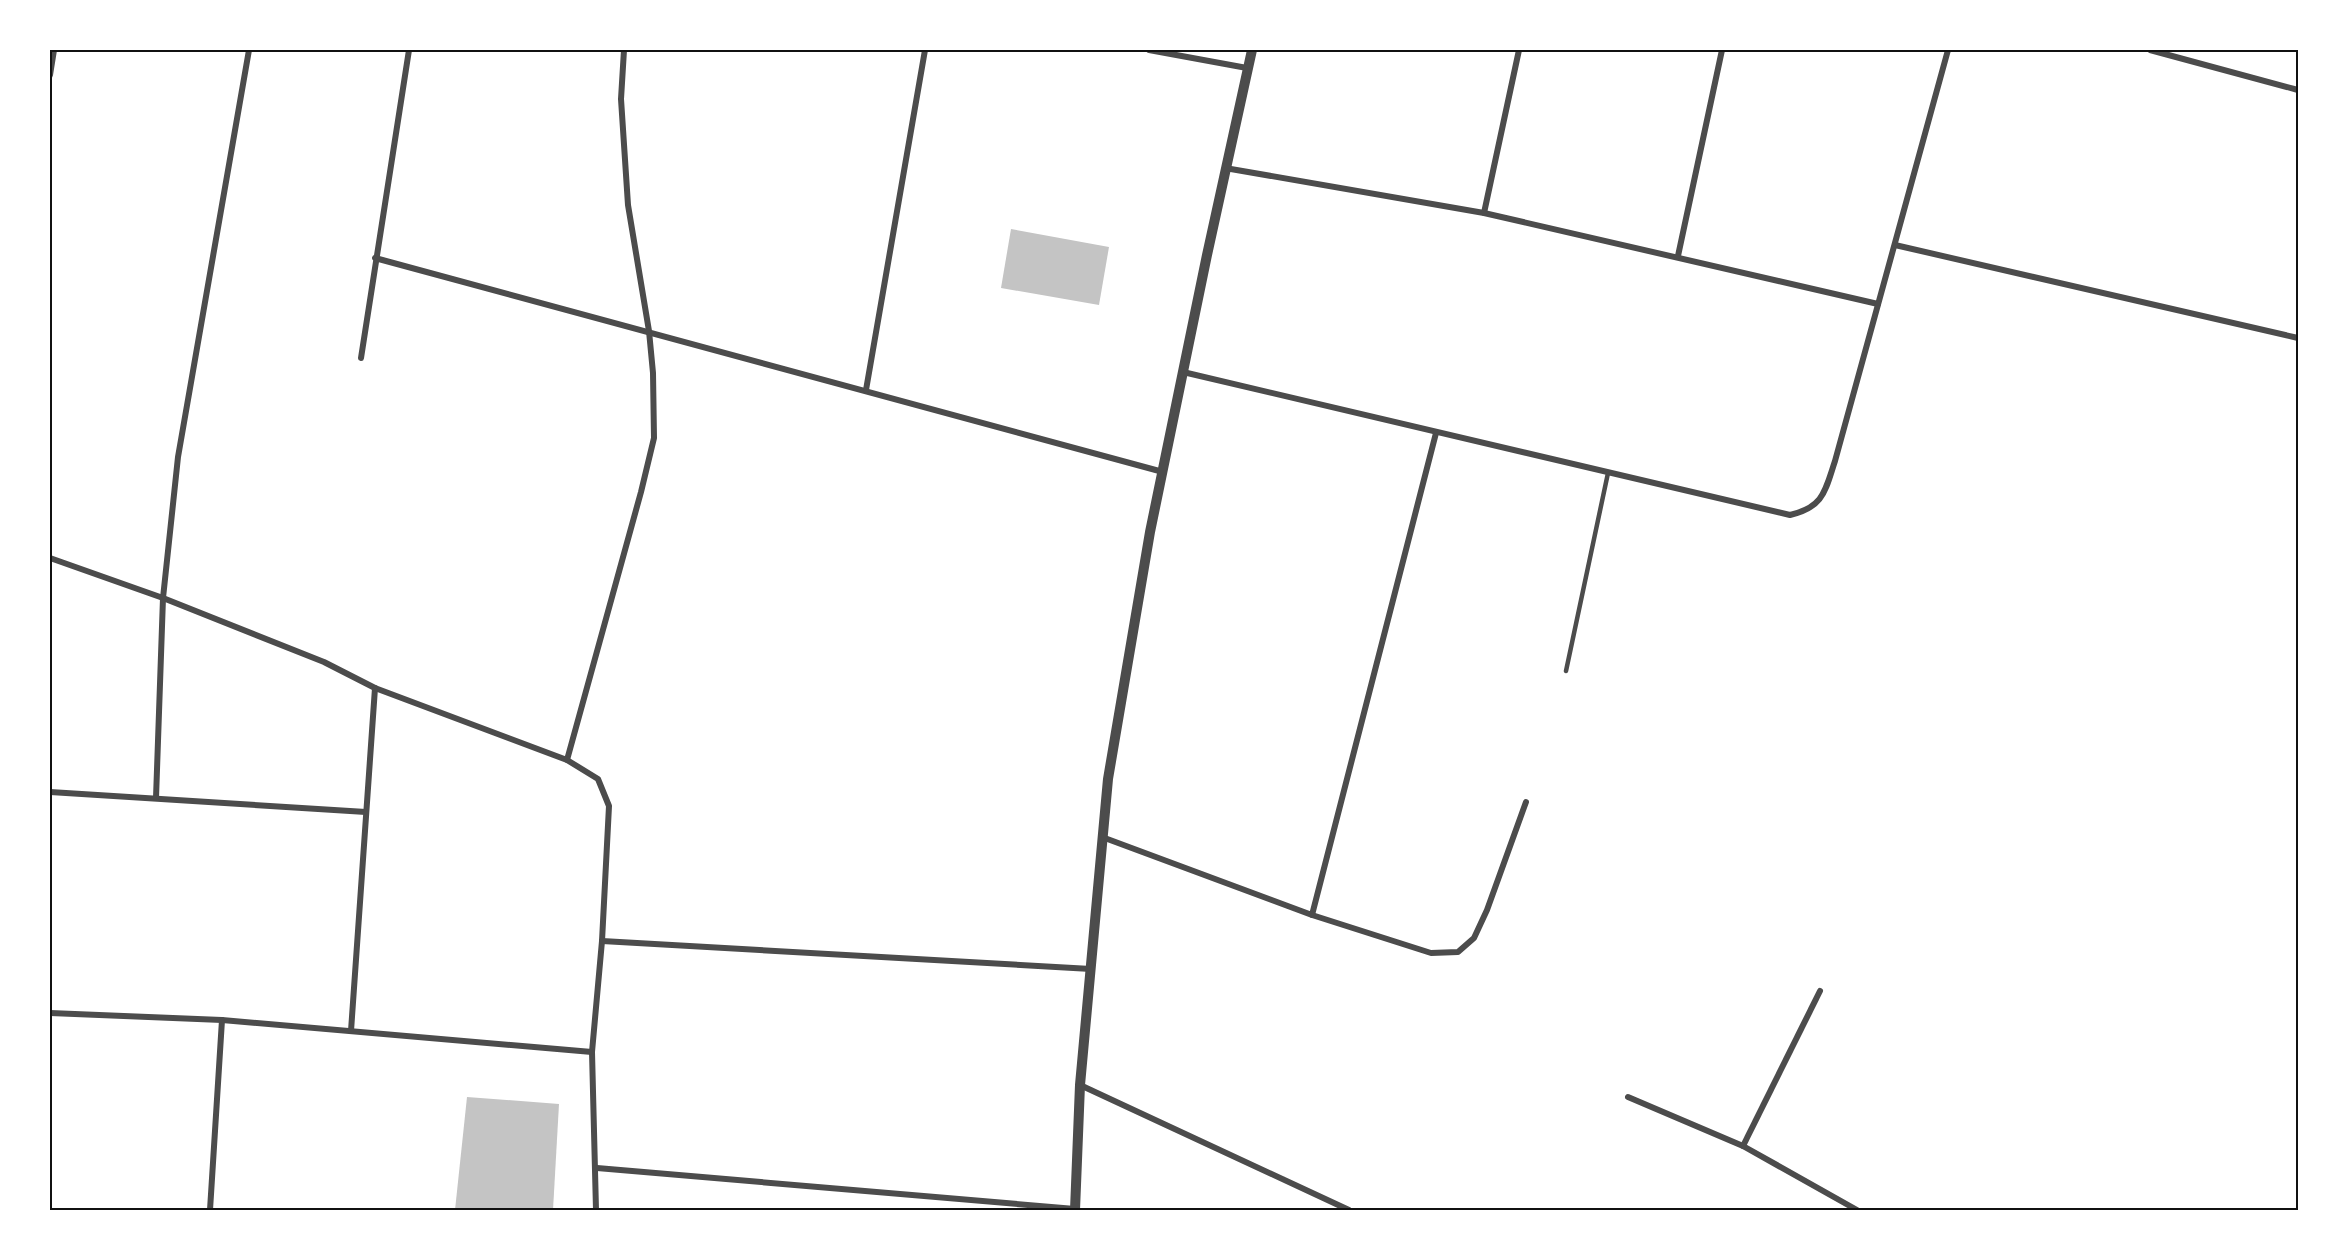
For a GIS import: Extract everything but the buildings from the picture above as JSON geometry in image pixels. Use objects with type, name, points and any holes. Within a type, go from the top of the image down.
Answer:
[{"type":"street","points":[[50,75],[54,50]]},
{"type":"street","points":[[156,798],[163,598],[178,458],[249,50]]},
{"type":"street","points":[[361,358],[409,50]]},
{"type":"street","points":[[567,760],[654,438],[653,373],[649,331],[628,206],[621,99],[624,50]]},
{"type":"street","points":[[866,390],[925,50]]},
{"type":"street","points":[[1149,50],[1247,68]]},
{"type":"street","points":[[597,1168],[1075,1210],[1080,1085],[1107,779],[1150,532],[1225,168],[1252,50]]},
{"type":"street","points":[[1484,213],[1519,50]]},
{"type":"street","points":[[1678,256],[1722,50]]},
{"type":"street","points":[[1183,372],[1790,515],[1809,510],[1824,492],[1835,461],[1948,50]]},
{"type":"street","points":[[2150,50],[2298,90]]},
{"type":"street","points":[[1225,168],[1484,213],[1878,304]]},
{"type":"street","points":[[1895,245],[2298,338]]},
{"type":"street","points":[[375,258],[1163,472]]},
{"type":"street","points":[[1312,915],[1436,433]]},
{"type":"street","points":[[50,558],[163,598],[324,662],[375,688],[567,760],[598,779],[609,806],[602,941],[592,1052],[597,1168],[596,1210]]},
{"type":"street","points":[[351,1031],[375,688]]},
{"type":"street","points":[[50,792],[366,812]]},
{"type":"street","points":[[1102,837],[1312,915],[1431,953],[1458,952],[1474,938],[1487,910],[1526,802]]},
{"type":"street","points":[[602,941],[1091,969]]},
{"type":"street","points":[[1743,1146],[1820,991]]},
{"type":"street","points":[[50,1013],[222,1020],[592,1052]]},
{"type":"street","points":[[210,1210],[222,1020]]},
{"type":"street","points":[[1080,1085],[1349,1210]]},
{"type":"street","points":[[1629,1097],[1743,1146],[1857,1210]]},
{"type":"lane","points":[[1566,671],[1608,472]]}]
